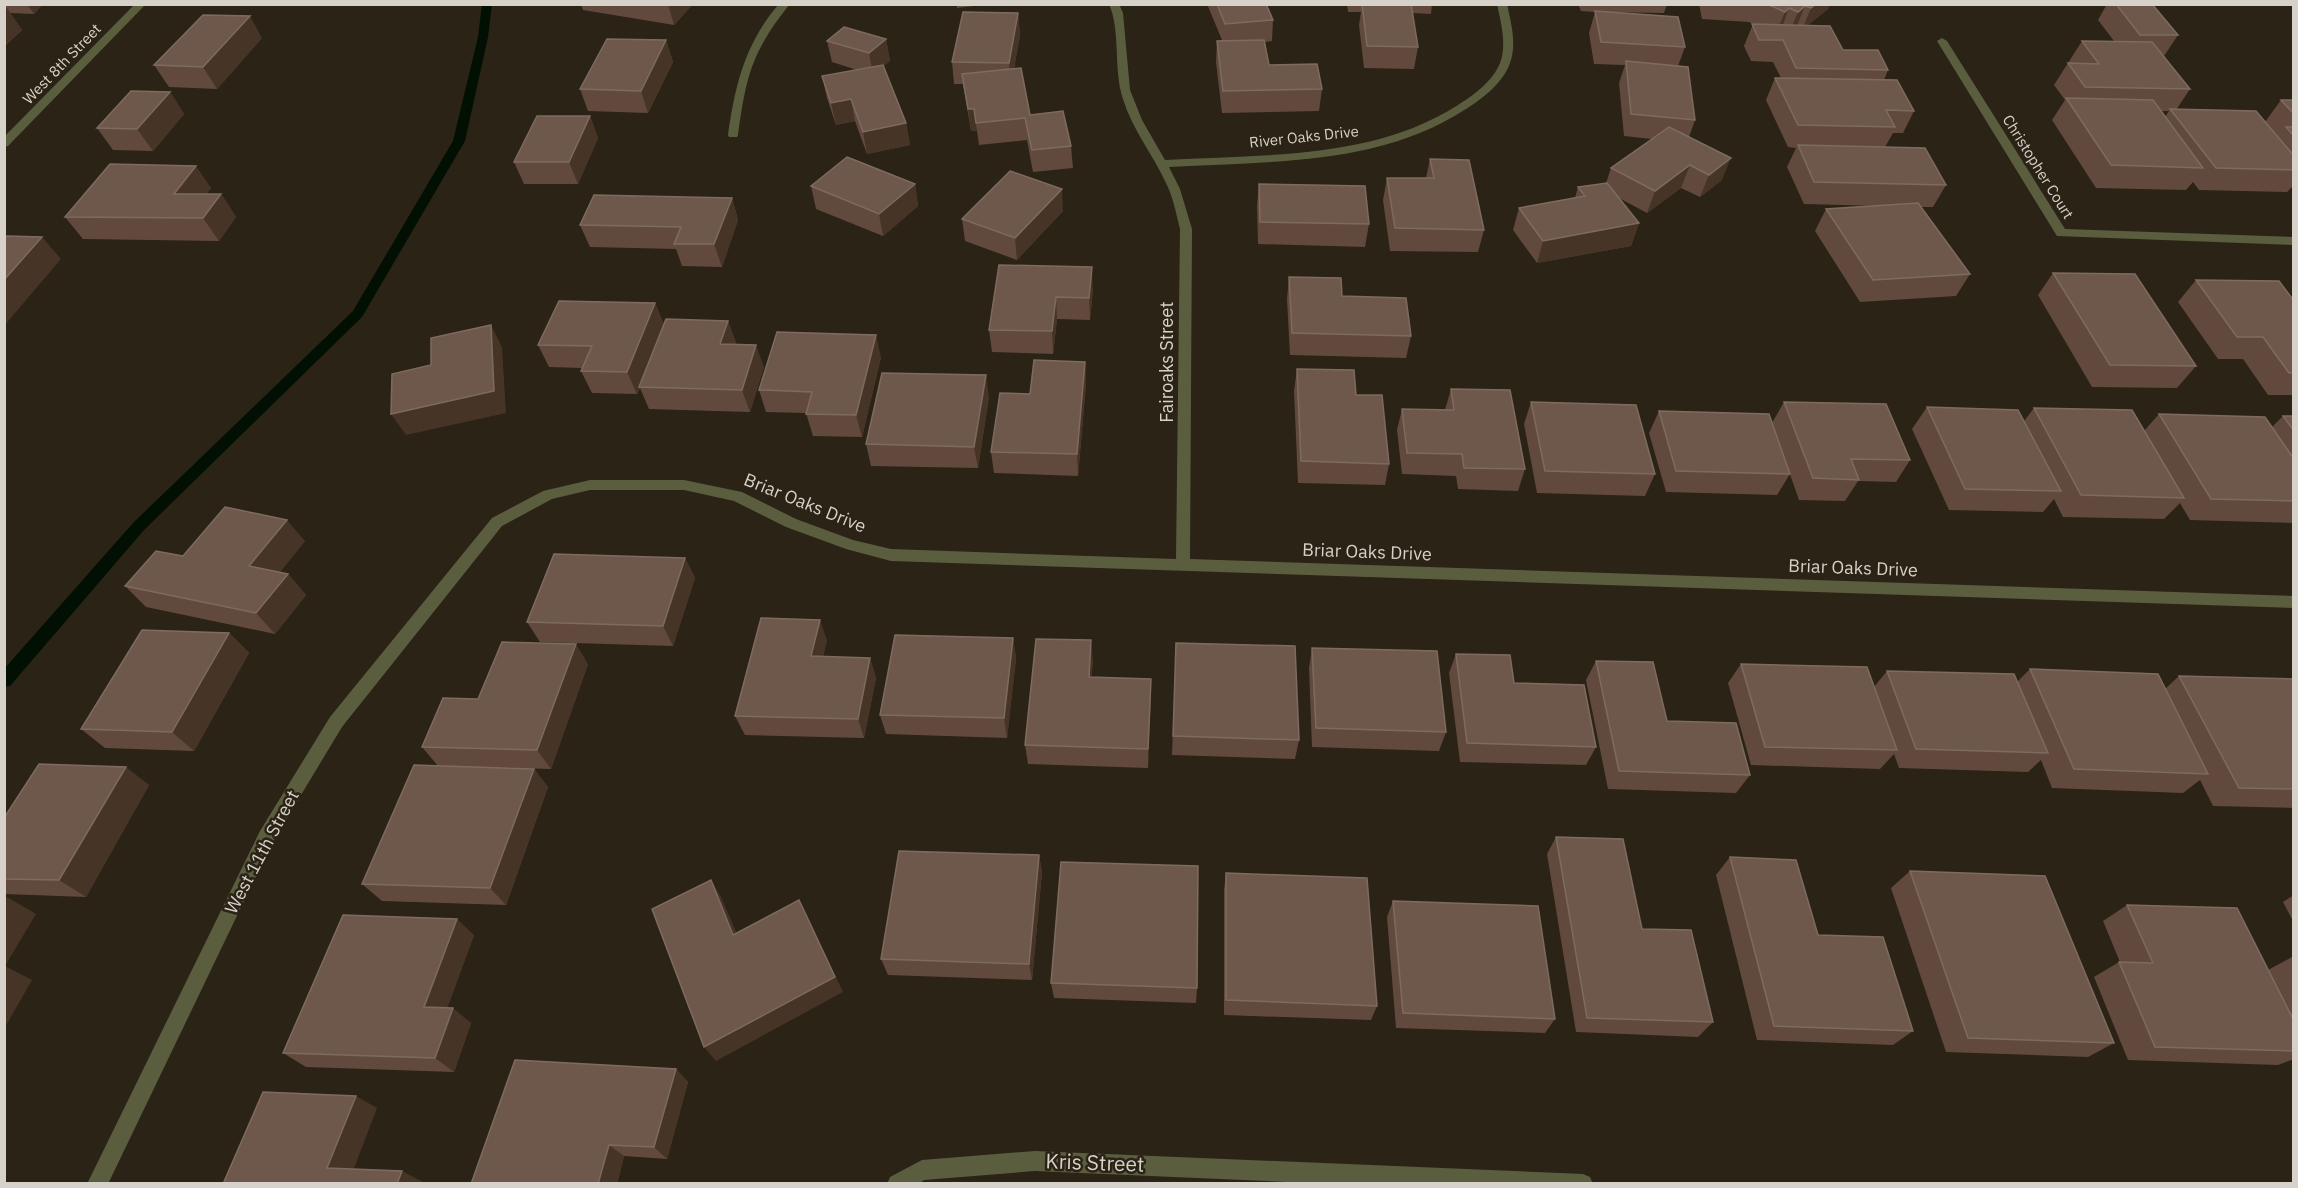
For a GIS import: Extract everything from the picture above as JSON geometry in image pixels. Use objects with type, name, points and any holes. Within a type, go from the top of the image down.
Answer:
[{"type":"street","name":"West 8th Street","points":[[4,144],[141,4]]},
{"type":"street","points":[[733,135],[739,93],[749,54],[774,16],[785,4]]},
{"type":"street","name":"Fairoaks Street","points":[[1114,4],[1118,13],[1122,72],[1127,98],[1137,124],[1162,164],[1179,201],[1186,229],[1183,566]]},
{"type":"street","name":"River Oaks Drive","points":[[1162,164],[1354,149],[1416,132],[1454,115],[1487,88],[1505,62],[1509,33],[1502,4]]},
{"type":"street","name":"Christopher Court","points":[[1942,41],[2061,233],[2294,242]]},
{"type":"street","name":"Briar Oaks Drive","points":[[473,550],[497,522],[548,495],[590,485],[684,485],[737,496],[791,523],[851,545],[891,555],[2294,602]]},
{"type":"street","name":"West 11th Street","points":[[97,1184],[266,837],[336,722],[473,550]]},
{"type":"street","name":"Kris Street","points":[[897,1184],[922,1170],[1035,1161],[1583,1184]]},
{"type":"building","points":[[1217,4],[1266,4],[1273,20],[1225,24]]},
{"type":"building","points":[[1362,4],[1411,4],[1418,47],[1367,46]]},
{"type":"building","points":[[1767,4],[1816,4],[1811,8],[1805,6],[1798,12],[1789,8],[1785,12]]},
{"type":"building","points":[[2116,4],[2152,4],[2178,35],[2140,35]]},
{"type":"building","points":[[1595,11],[1678,17],[1685,47],[1601,42]]},
{"type":"building","points":[[963,12],[1018,13],[1009,63],[952,62]]},
{"type":"building","points":[[203,15],[250,16],[203,67],[154,65]]},
{"type":"building","points":[[1752,24],[1830,26],[1843,50],[1878,50],[1888,70],[1796,68],[1783,40],[1759,40]]},
{"type":"building","points":[[844,27],[886,39],[869,53],[827,41]]},
{"type":"building","points":[[607,39],[666,40],[641,91],[580,89]]},
{"type":"building","points":[[1264,40],[1269,65],[1317,64],[1322,89],[1223,91],[1217,41]]},
{"type":"building","points":[[2082,41],[2152,42],[2190,89],[2085,87],[2068,63],[2099,64]]},
{"type":"building","points":[[1626,61],[1688,67],[1695,120],[1631,114]]},
{"type":"building","points":[[883,65],[906,123],[863,132],[851,99],[831,103],[822,76]]},
{"type":"building","points":[[1021,68],[1030,115],[1063,111],[1071,146],[1032,150],[1025,118],[976,123],[974,109],[968,109],[962,74]]},
{"type":"building","points":[[1775,78],[1897,80],[1914,111],[1886,110],[1895,127],[1798,125]]},
{"type":"building","points":[[131,91],[170,92],[137,129],[97,128]]},
{"type":"building","points":[[2066,98],[2153,100],[2203,168],[2111,165]]},
{"type":"building","points":[[2281,100],[2294,100],[2294,114]]},
{"type":"building","points":[[2170,109],[2256,111],[2294,156],[2294,170],[2216,168]]},
{"type":"building","points":[[537,116],[590,116],[569,162],[514,162]]},
{"type":"building","points":[[1669,127],[1731,158],[1709,175],[1690,165],[1655,191],[1611,168]]},
{"type":"building","points":[[2286,127],[2294,127],[2294,136]]},
{"type":"building","points":[[1798,145],[1925,148],[1946,185],[1814,182]]},
{"type":"building","points":[[847,157],[915,184],[879,214],[811,186]]},
{"type":"building","points":[[1430,159],[1469,160],[1484,230],[1395,228],[1387,178],[1434,178]]},
{"type":"building","points":[[110,164],[196,166],[174,194],[221,194],[203,218],[65,217]]},
{"type":"building","points":[[1010,171],[1062,189],[1015,238],[962,219]]},
{"type":"building","points":[[1607,183],[1639,223],[1543,241],[1519,208],[1585,196],[1578,187]]},
{"type":"building","points":[[1259,184],[1365,186],[1369,224],[1260,222]]},
{"type":"building","points":[[594,195],[732,198],[714,244],[674,244],[681,227],[580,225]]},
{"type":"building","points":[[1918,203],[1970,274],[1873,280],[1826,209]]},
{"type":"building","points":[[6,236],[42,237],[4,280],[4,238]]},
{"type":"building","points":[[999,265],[1092,267],[1089,298],[1056,297],[1052,331],[989,330]]},
{"type":"building","points":[[2053,273],[2135,274],[2196,366],[2110,365]]},
{"type":"building","points":[[1289,277],[1341,278],[1342,296],[1406,298],[1411,336],[1292,333]]},
{"type":"building","points":[[2196,280],[2279,281],[2294,301],[2294,373],[2289,373],[2263,337],[2237,337]]},
{"type":"building","points":[[559,301],[655,303],[627,372],[581,371],[592,346],[538,345]]},
{"type":"building","points":[[666,319],[728,321],[720,344],[756,345],[742,390],[639,387]]},
{"type":"building","points":[[491,325],[494,391],[391,414],[392,374],[431,365],[431,338]]},
{"type":"building","points":[[777,332],[876,335],[856,415],[806,414],[812,392],[759,390]]},
{"type":"building","points":[[1034,360],[1085,362],[1077,454],[991,452],[1000,393],[1030,394]]},
{"type":"building","points":[[1297,369],[1354,370],[1356,395],[1382,395],[1389,464],[1301,461]]},
{"type":"building","points":[[882,373],[986,375],[974,447],[866,444]]},
{"type":"building","points":[[1451,389],[1510,390],[1525,469],[1464,468],[1462,454],[1407,453],[1402,409],[1454,410]]},
{"type":"building","points":[[1531,402],[1636,405],[1655,474],[1545,471]]},
{"type":"building","points":[[1784,402],[1886,404],[1910,460],[1851,459],[1859,480],[1813,478]]},
{"type":"building","points":[[1927,407],[2018,410],[2061,491],[1965,489]]},
{"type":"building","points":[[2034,408],[2132,410],[2184,498],[2081,495]]},
{"type":"building","points":[[1659,411],[1769,414],[1790,474],[1676,471]]},
{"type":"building","points":[[2159,414],[2265,417],[2294,459],[2294,501],[2211,499]]},
{"type":"building","points":[[2283,416],[2294,416],[2294,431]]},
{"type":"building","points":[[225,507],[287,520],[249,566],[288,574],[256,613],[125,586],[156,551],[183,556]]},
{"type":"building","points":[[554,554],[685,558],[663,626],[527,622]]},
{"type":"building","points":[[761,618],[820,620],[811,656],[870,658],[858,719],[735,716]]},
{"type":"building","points":[[142,630],[229,633],[172,732],[81,729]]},
{"type":"building","points":[[895,635],[1013,638],[1004,718],[880,715]]},
{"type":"building","points":[[1036,639],[1091,640],[1089,677],[1151,679],[1148,749],[1025,745]]},
{"type":"building","points":[[502,642],[576,644],[537,750],[422,747],[443,698],[478,699]]},
{"type":"building","points":[[1176,643],[1295,646],[1299,740],[1173,736]]},
{"type":"building","points":[[1312,648],[1437,651],[1446,732],[1316,728]]},
{"type":"building","points":[[1456,654],[1510,655],[1514,683],[1584,685],[1596,747],[1467,743]]},
{"type":"building","points":[[1596,661],[1653,662],[1667,721],[1736,723],[1750,775],[1619,771]]},
{"type":"building","points":[[1741,664],[1867,667],[1897,750],[1765,747]]},
{"type":"building","points":[[2030,669],[2158,674],[2208,774],[2074,769]]},
{"type":"building","points":[[1887,671],[2014,674],[2048,753],[1916,749]]},
{"type":"building","points":[[2179,676],[2294,679],[2294,789],[2239,788]]},
{"type":"building","points":[[39,764],[126,767],[59,880],[4,879],[4,818]]},
{"type":"building","points":[[414,765],[534,769],[490,888],[362,884]]},
{"type":"building","points":[[1556,837],[1623,839],[1642,929],[1691,930],[1713,1022],[1587,1018]]},
{"type":"building","points":[[899,851],[1039,855],[1029,964],[881,959]]},
{"type":"building","points":[[1730,857],[1796,860],[1818,935],[1883,937],[1913,1031],[1774,1026]]},
{"type":"building","points":[[1061,862],[1198,866],[1197,988],[1051,983]]},
{"type":"building","points":[[1910,871],[2045,876],[2114,1043],[1968,1038]]},
{"type":"building","points":[[1226,873],[1367,878],[1377,1006],[1226,1000]]},
{"type":"building","points":[[711,880],[733,935],[799,900],[835,977],[704,1047],[652,909]]},
{"type":"building","points":[[1393,901],[1538,906],[1555,1019],[1403,1013]]},
{"type":"building","points":[[2127,905],[2237,908],[2294,1021],[2294,1051],[2155,1047],[2119,962],[2153,963]]},
{"type":"building","points":[[343,915],[457,919],[424,1007],[453,1008],[435,1058],[283,1053]]},
{"type":"building","points":[[515,1060],[676,1069],[654,1147],[609,1145],[598,1184],[471,1184]]},
{"type":"building","points":[[263,1092],[356,1096],[327,1168],[402,1171],[397,1184],[223,1184]]},
{"type":"waterway","points":[[4,681],[139,526],[358,314],[459,141],[483,37],[487,4]]}]
